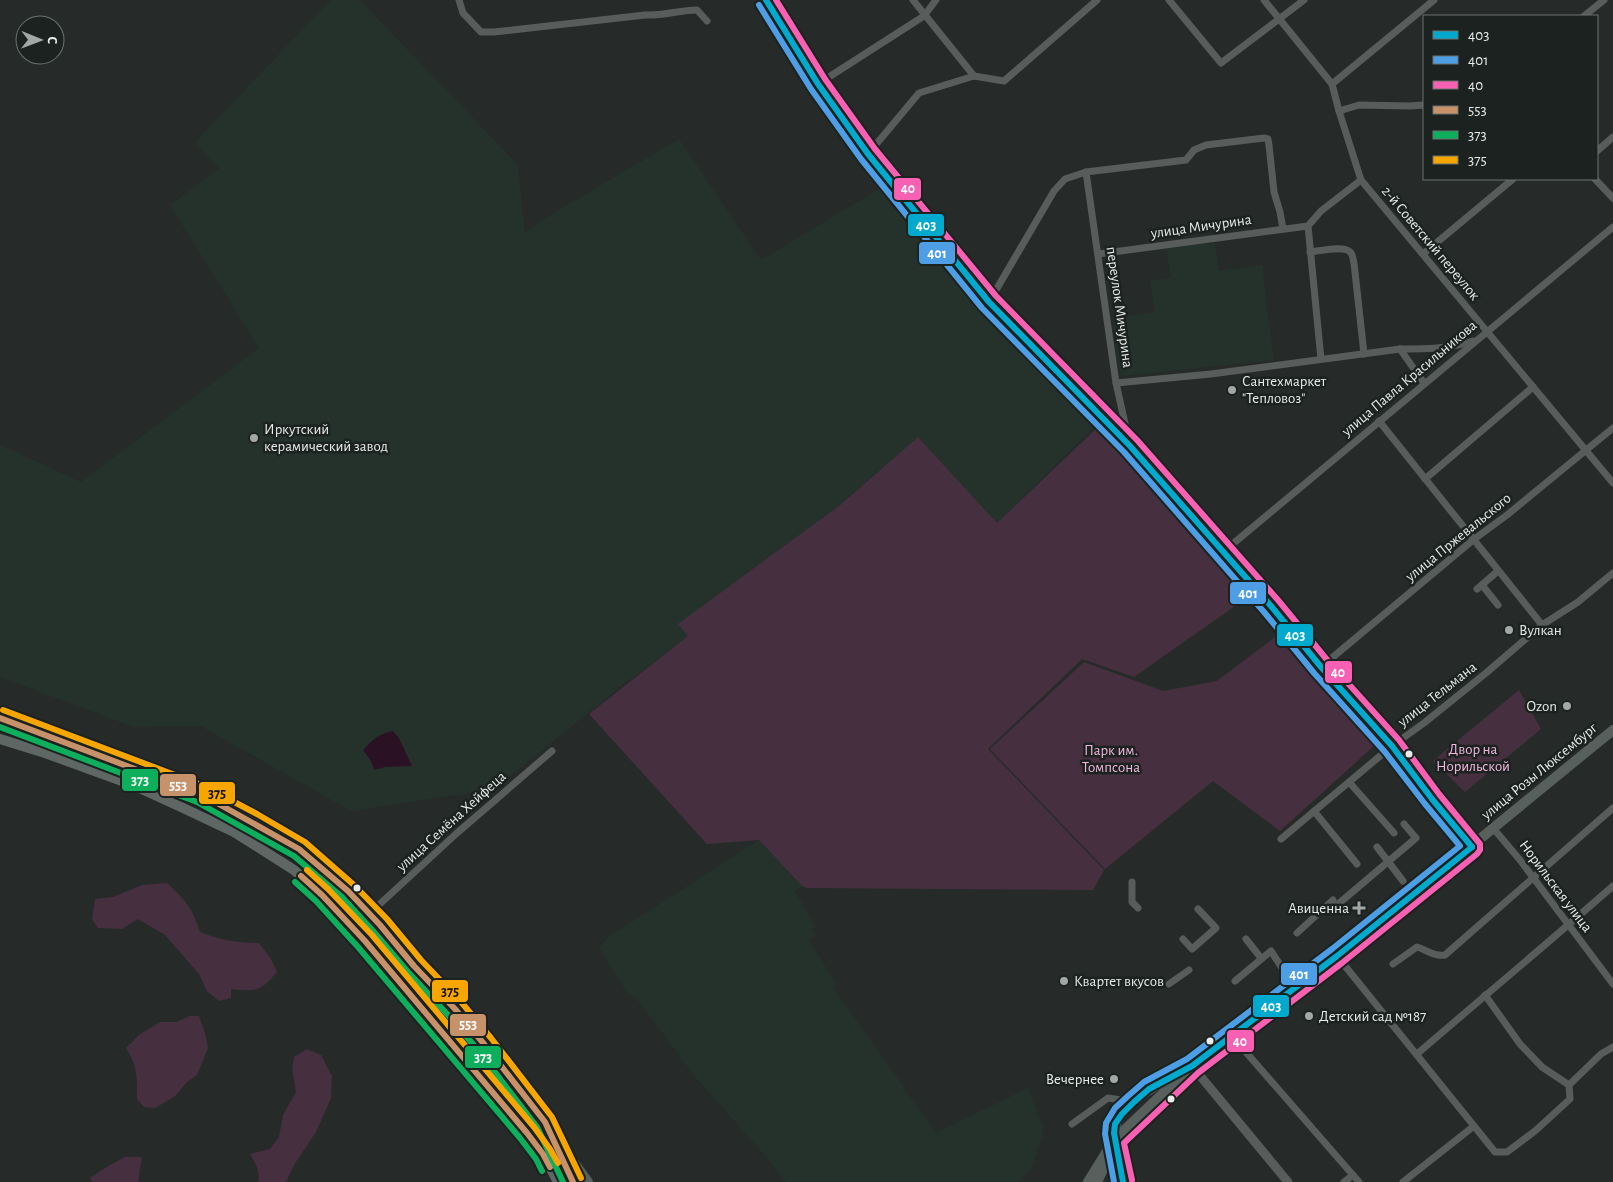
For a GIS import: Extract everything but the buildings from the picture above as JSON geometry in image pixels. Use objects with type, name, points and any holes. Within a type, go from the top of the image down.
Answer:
[{"type":"main road","points":[[0,718],[201,794],[299,849],[348,891],[455,1010],[545,1122],[588,1182]]},
{"type":"main road","name":"улица Розы Люксембург","points":[[1088,1182],[1114,1140],[1192,1066],[1337,956],[1613,730]]},
{"type":"main road","points":[[0,739],[45,753],[133,786],[234,832],[284,863],[302,877],[322,894],[365,941],[534,1143],[558,1182]]},
{"type":"main road","points":[[365,941],[358,928],[358,918],[365,916],[380,925]]},
{"type":"main road","points":[[435,1026],[446,1030],[455,1025],[458,1018],[455,1010]]},
{"type":"main road","points":[[1123,1182],[1114,1140],[1115,1124],[1122,1114],[1149,1088],[1192,1066]]},
{"type":"main road","points":[[545,1122],[573,1182]]},
{"type":"main road","name":"улица Розы Люксембург","points":[[1097,1182],[1113,1150],[1114,1140]]},
{"type":"street","points":[[459,0],[463,13],[481,32],[660,16],[691,10],[698,10],[707,21]]},
{"type":"street","points":[[766,0],[818,84],[868,154],[989,302],[1130,446],[1321,667],[1392,746],[1432,799],[1472,847]]},
{"type":"street","points":[[913,0],[974,76]]},
{"type":"street","points":[[818,84],[924,16],[936,0]]},
{"type":"street","points":[[868,154],[919,93],[974,76],[1004,80],[1097,0]]},
{"type":"street","points":[[1169,0],[1222,63],[1304,0]]},
{"type":"street","name":"2-й Советский переулок","points":[[1264,0],[1332,84],[1361,180],[1613,483]]},
{"type":"street","points":[[1332,84],[1434,0]]},
{"type":"street","points":[[1585,15],[1604,0]]},
{"type":"street","points":[[1339,111],[1359,105],[1410,106],[1423,104]]},
{"type":"street","points":[[1598,150],[1613,137]]},
{"type":"street","points":[[989,302],[1054,191],[1065,179],[1086,172],[1186,160],[1194,150],[1206,145],[1268,139],[1274,192],[1283,229]]},
{"type":"street","name":"переулок Мичурина","points":[[1086,172],[1116,383],[1130,446]]},
{"type":"street","points":[[1321,359],[1308,226],[1321,211],[1361,180]]},
{"type":"street","points":[[1423,254],[1512,180]]},
{"type":"street","points":[[1597,180],[1613,198]]},
{"type":"street","name":"улица Мичурина","points":[[1098,254],[1308,226]]},
{"type":"street","name":"улица Павла Красильникова","points":[[1223,552],[1613,227]]},
{"type":"street","points":[[1310,252],[1341,248],[1347,249],[1351,253],[1354,263],[1364,354]]},
{"type":"street","points":[[1116,383],[1211,374],[1400,349],[1459,346],[1478,339]]},
{"type":"street","points":[[1400,349],[1424,384]]},
{"type":"street","points":[[1425,479],[1533,387]]},
{"type":"street","points":[[1379,421],[1542,625]]},
{"type":"street","name":"улица Пржевальского","points":[[1321,667],[1473,540],[1507,515],[1613,428]]},
{"type":"street","points":[[1498,571],[1480,587],[1498,605]]},
{"type":"street","name":"улица Тельмана","points":[[1281,839],[1392,746],[1486,673],[1542,625],[1578,602],[1613,573]]},
{"type":"street","name":"улица Семёна Хейфеца","points":[[369,914],[457,833],[552,751]]},
{"type":"street","points":[[1349,782],[1394,833]]},
{"type":"street","points":[[1393,964],[1417,947],[1433,955],[1444,955],[1613,808]]},
{"type":"street","points":[[1314,811],[1357,864]]},
{"type":"street","points":[[1297,933],[1416,838],[1404,824]]},
{"type":"street","name":"Норильская улица","points":[[1494,828],[1613,984]]},
{"type":"street","points":[[1377,847],[1404,881]]},
{"type":"street","points":[[1132,882],[1132,902],[1138,908]]},
{"type":"street","points":[[1417,1054],[1613,886]]},
{"type":"street","points":[[1183,938],[1192,949],[1216,928],[1198,909]]},
{"type":"street","points":[[1246,939],[1261,958]]},
{"type":"street","points":[[1235,981],[1271,951],[1295,988]]},
{"type":"street","points":[[1337,956],[1495,1152],[1506,1152],[1535,1131],[1570,1099],[1568,1085],[1542,1067],[1520,1044],[1485,995]]},
{"type":"street","points":[[1169,984],[1189,970]]},
{"type":"street","points":[[1231,1035],[1359,1182]]},
{"type":"street","points":[[1568,1085],[1601,1054],[1613,1047]]},
{"type":"street","points":[[1192,1066],[1288,1182]]},
{"type":"street","points":[[1072,1124],[1108,1098],[1134,1102]]},
{"type":"street","points":[[1404,1182],[1474,1126]]},
{"type":"street","points":[[1344,1182],[1352,1175]]},
{"type":"shaded area","points":[[331,0],[360,0],[518,165],[525,232],[679,139],[761,260],[879,189],[1013,341],[1098,423],[997,523],[918,437],[839,505],[679,624],[688,636],[620,687],[494,789],[351,811],[201,726],[134,727],[0,677],[0,445],[81,482],[259,348],[170,205],[219,168],[195,142]]},
{"type":"shaded area","points":[[1215,243],[1219,271],[1262,265],[1274,360],[1121,376],[1113,318],[1155,312],[1150,281],[1171,278],[1166,247]]},
{"type":"shaded area","points":[[393,731],[399,738],[412,766],[385,767],[374,770],[371,761],[363,750],[376,738],[384,733]]},
{"type":"shaded area","points":[[759,840],[802,886],[795,891],[815,926],[812,929],[816,935],[809,940],[836,984],[833,987],[936,1133],[1028,1088],[1044,1130],[1031,1169],[1017,1182],[786,1182],[697,1079],[636,998],[626,991],[599,948],[607,938]]},
{"type":"green space","points":[[1100,425],[1254,603],[1235,606],[1134,677],[1082,659],[988,749],[1104,870],[1093,890],[808,888],[802,886],[759,840],[707,844],[589,714],[688,636],[678,624],[840,505],[918,437],[997,523]]},
{"type":"green space","name":"Парк им. Томпсона","points":[[1278,635],[1376,744],[1280,831],[1213,781],[1105,869],[990,749],[1084,662],[1163,691],[1217,681]]},
{"type":"green space","name":"Двор на Норильской","points":[[1519,690],[1541,729],[1465,792],[1433,761]]},
{"type":"green space","points":[[0,723],[187,795],[309,863],[349,901],[343,909],[309,871],[282,852],[217,816],[154,787],[0,730]]},
{"type":"green space","points":[[167,883],[188,905],[200,932],[229,940],[259,943],[271,959],[277,972],[262,987],[252,990],[231,989],[231,998],[219,1001],[207,991],[199,974],[165,935],[138,919],[122,929],[98,928],[92,919],[95,899],[113,897],[142,885]]},
{"type":"green space","points":[[190,1016],[199,1016],[208,1048],[197,1075],[187,1082],[175,1096],[162,1104],[155,1108],[144,1107],[137,1099],[135,1067],[126,1048],[139,1035],[160,1022],[176,1022]]},
{"type":"green space","points":[[472,1039],[536,1122],[569,1182],[566,1182],[529,1124],[464,1047]]},
{"type":"green space","points":[[307,1049],[321,1055],[332,1076],[331,1098],[316,1132],[294,1165],[286,1182],[258,1182],[256,1164],[250,1154],[270,1149],[279,1137],[283,1115],[296,1092],[292,1069],[294,1057]]},
{"type":"green space","points":[[125,1157],[142,1157],[138,1182],[92,1182],[90,1178]]},
{"type":"transit line","name":"403","points":[[766,0],[818,84],[868,154],[989,302],[1130,446],[1271,606],[1321,667],[1392,746],[1432,799],[1472,847]]},
{"type":"transit line","name":"40","points":[[776,0],[825,79],[875,149],[996,296],[1137,440],[1278,600],[1328,661],[1399,740],[1439,794],[1480,844],[1480,850],[1477,854],[1342,963],[1198,1073],[1124,1143],[1132,1180]]},
{"type":"transit line","name":"401","points":[[759,5],[811,89],[861,159],[982,308],[1124,452],[1264,612],[1314,673],[1385,752],[1460,846],[1332,949],[1187,1059],[1144,1082],[1115,1108],[1106,1123],[1105,1134],[1114,1182]]},
{"type":"transit line","name":"375","points":[[3,710],[204,786],[305,842],[354,885],[387,919],[491,1038],[552,1117],[581,1178]]},
{"type":"transit line","name":"553","points":[[0,718],[201,794],[299,849],[348,891],[455,1009],[484,1044],[545,1122],[573,1182]]},
{"type":"transit line","name":"373","points":[[0,727],[197,802],[294,856],[342,897],[477,1049],[537,1127],[563,1182]]},
{"type":"transit line","name":"403","points":[[1123,1182],[1114,1133],[1115,1124],[1134,1102],[1149,1089],[1192,1066],[1337,956],[1472,847]]},
{"type":"transit line","name":"375","points":[[307,870],[372,935],[534,1127],[558,1163]]},
{"type":"transit line","name":"553","points":[[301,876],[322,895],[365,941],[527,1133],[550,1167]]},
{"type":"transit line","name":"373","points":[[295,882],[316,901],[358,947],[520,1138],[536,1159],[542,1171]]},
{"type":"place","name":"Сантехмаркет \"Тепловоз\"","points":[[1232,390]]},
{"type":"place","name":"Иркутский керамический завод","points":[[254,438]]},
{"type":"place","name":"Вулкан","points":[[1509,630]]},
{"type":"place","name":"Ozon","points":[[1567,706]]},
{"type":"place","name":"Авиценна","points":[[1359,908]]},
{"type":"place","name":"Квартет вкусов","points":[[1064,981]]},
{"type":"place","name":"Детский сад №187","points":[[1309,1016]]},
{"type":"place","name":"Вечернее","points":[[1114,1079]]}]
